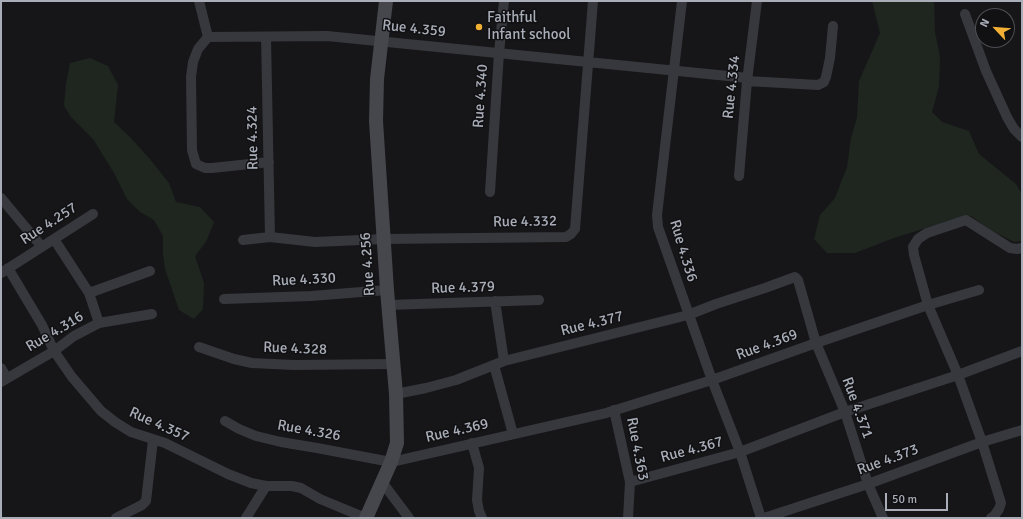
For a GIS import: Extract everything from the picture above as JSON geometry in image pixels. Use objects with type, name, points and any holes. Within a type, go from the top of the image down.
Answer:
[{"type":"street","points":[[199,1],[208,37],[198,49],[193,62],[191,77],[192,150],[196,164],[205,168],[212,168],[269,162]]},
{"type":"street","name":"Rue 4.256","points":[[366,518],[391,462],[397,443],[396,394],[388,305],[376,121],[377,79],[386,1]]},
{"type":"street","name":"Rue 4.340","points":[[490,192],[504,1]]},
{"type":"street","name":"Rue 4.332","points":[[243,240],[270,238],[315,242],[384,239],[566,237],[571,234],[575,229],[593,1]]},
{"type":"street","name":"Rue 4.336","points":[[682,1],[657,215],[658,227],[688,315],[740,452]]},
{"type":"street","name":"Rue 4.334","points":[[739,176],[757,1]]},
{"type":"street","points":[[965,14],[986,71],[1004,110],[1014,130],[1022,137]]},
{"type":"street","name":"Rue 4.359","points":[[208,37],[327,36],[818,85],[824,82],[826,77],[830,58],[833,26]]},
{"type":"street","name":"Rue 4.324","points":[[266,37],[270,238]]},
{"type":"street","points":[[1,198],[42,247]]},
{"type":"street","name":"Rue 4.257","points":[[4,271],[92,214]]},
{"type":"street","points":[[991,518],[1000,509],[1001,503],[982,442],[958,375],[928,305],[913,246],[918,239],[927,233],[966,220],[1010,248],[1022,248]]},
{"type":"street","points":[[54,239],[89,293],[99,323]]},
{"type":"street","name":"Rue 4.357","points":[[4,271],[42,325],[54,351],[72,377],[101,411],[131,432],[165,443],[228,474],[251,483],[266,486],[292,486],[301,488],[320,499],[366,518]]},
{"type":"street","points":[[89,293],[150,271]]},
{"type":"street","name":"Rue 4.377","points":[[396,394],[456,380],[504,361],[688,315],[795,277]]},
{"type":"street","name":"Rue 4.371","points":[[795,277],[798,280],[816,343],[845,412],[868,484],[882,516]]},
{"type":"street","name":"Rue 4.330","points":[[224,299],[311,296],[387,290]]},
{"type":"street","points":[[928,305],[979,290]]},
{"type":"street","name":"Rue 4.379","points":[[388,305],[539,300]]},
{"type":"street","points":[[496,302],[504,361]]},
{"type":"street","name":"Rue 4.369","points":[[391,462],[614,410],[712,380],[928,305]]},
{"type":"street","name":"Rue 4.316","points":[[4,380],[54,351],[74,336],[99,323],[152,314]]},
{"type":"street","name":"Rue 4.328","points":[[199,347],[234,359],[252,362],[294,365],[393,364]]},
{"type":"street","points":[[740,452],[845,412],[958,375],[1022,351]]},
{"type":"street","points":[[494,365],[513,434]]},
{"type":"street","points":[[1,368],[4,380]]},
{"type":"street","name":"Rue 4.363","points":[[614,410],[630,482],[628,518]]},
{"type":"street","name":"Rue 4.326","points":[[225,421],[256,436],[391,462]]},
{"type":"street","name":"Rue 4.373","points":[[764,518],[868,484],[982,442],[1022,430]]},
{"type":"street","points":[[116,518],[142,505],[146,501],[153,440]]},
{"type":"street","points":[[472,443],[479,468],[477,500],[482,518]]},
{"type":"street","name":"Rue 4.367","points":[[630,482],[740,452],[761,518]]},
{"type":"street","points":[[382,482],[409,518]]},
{"type":"street","points":[[246,518],[266,486]]},
{"type":"shaded area","points":[[872,1],[934,1],[935,32],[940,57],[939,87],[932,112],[942,122],[969,131],[979,154],[1016,184],[1022,194],[1022,241],[1014,242],[989,229],[971,216],[951,220],[894,238],[855,253],[827,253],[814,239],[820,215],[835,198],[847,167],[851,138],[857,117],[859,81],[880,33]]},
{"type":"shaded area","points":[[90,58],[108,66],[118,85],[114,122],[149,158],[169,183],[176,202],[200,207],[214,222],[206,242],[195,256],[204,283],[203,309],[194,319],[179,310],[165,269],[163,236],[154,220],[140,212],[127,199],[114,173],[93,139],[71,117],[64,106],[70,63]]},
{"type":"place","name":"Faithful Infant school","points":[[479,27]]}]
